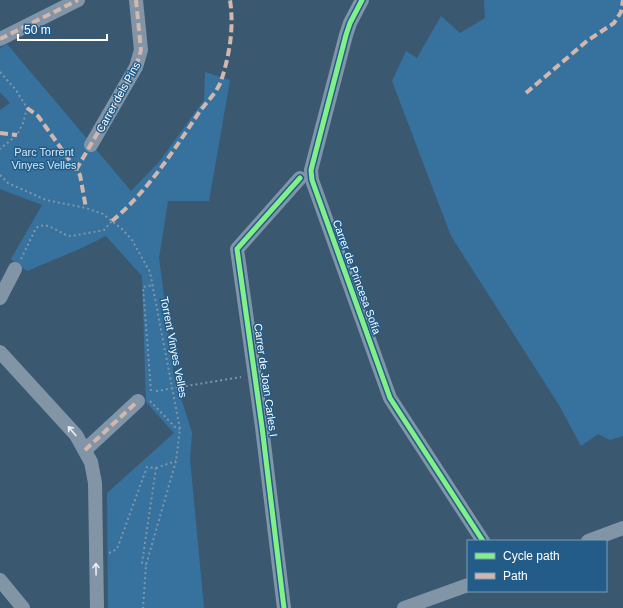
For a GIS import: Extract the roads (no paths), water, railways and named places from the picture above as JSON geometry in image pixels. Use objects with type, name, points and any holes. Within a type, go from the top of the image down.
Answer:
[{"type":"street","points":[[0,39],[78,0]]},
{"type":"street","name":"Carrer dels Pins","points":[[91,145],[136,67],[140,57],[141,50],[136,0]]},
{"type":"street","name":"Carrer de Princesa Sofía","points":[[362,0],[350,23],[341,53],[311,170],[312,180],[390,398],[482,540]]},
{"type":"street","name":"Carrer de Joan Carles I","points":[[284,608],[262,427],[237,249],[300,178]]},
{"type":"street","points":[[0,298],[15,269]]},
{"type":"street","points":[[0,352],[71,430],[85,450],[91,462],[95,483],[97,608]]},
{"type":"street","points":[[85,450],[144,401]]},
{"type":"street","points":[[591,540],[623,528]]},
{"type":"street","points":[[0,580],[23,608]]},
{"type":"street","points":[[404,608],[467,585]]},
{"type":"street","points":[[1,600],[18,608]]},
{"type":"park label","name":"Parc Torrent Vinyes Velles","points":[[44,158]]}]
